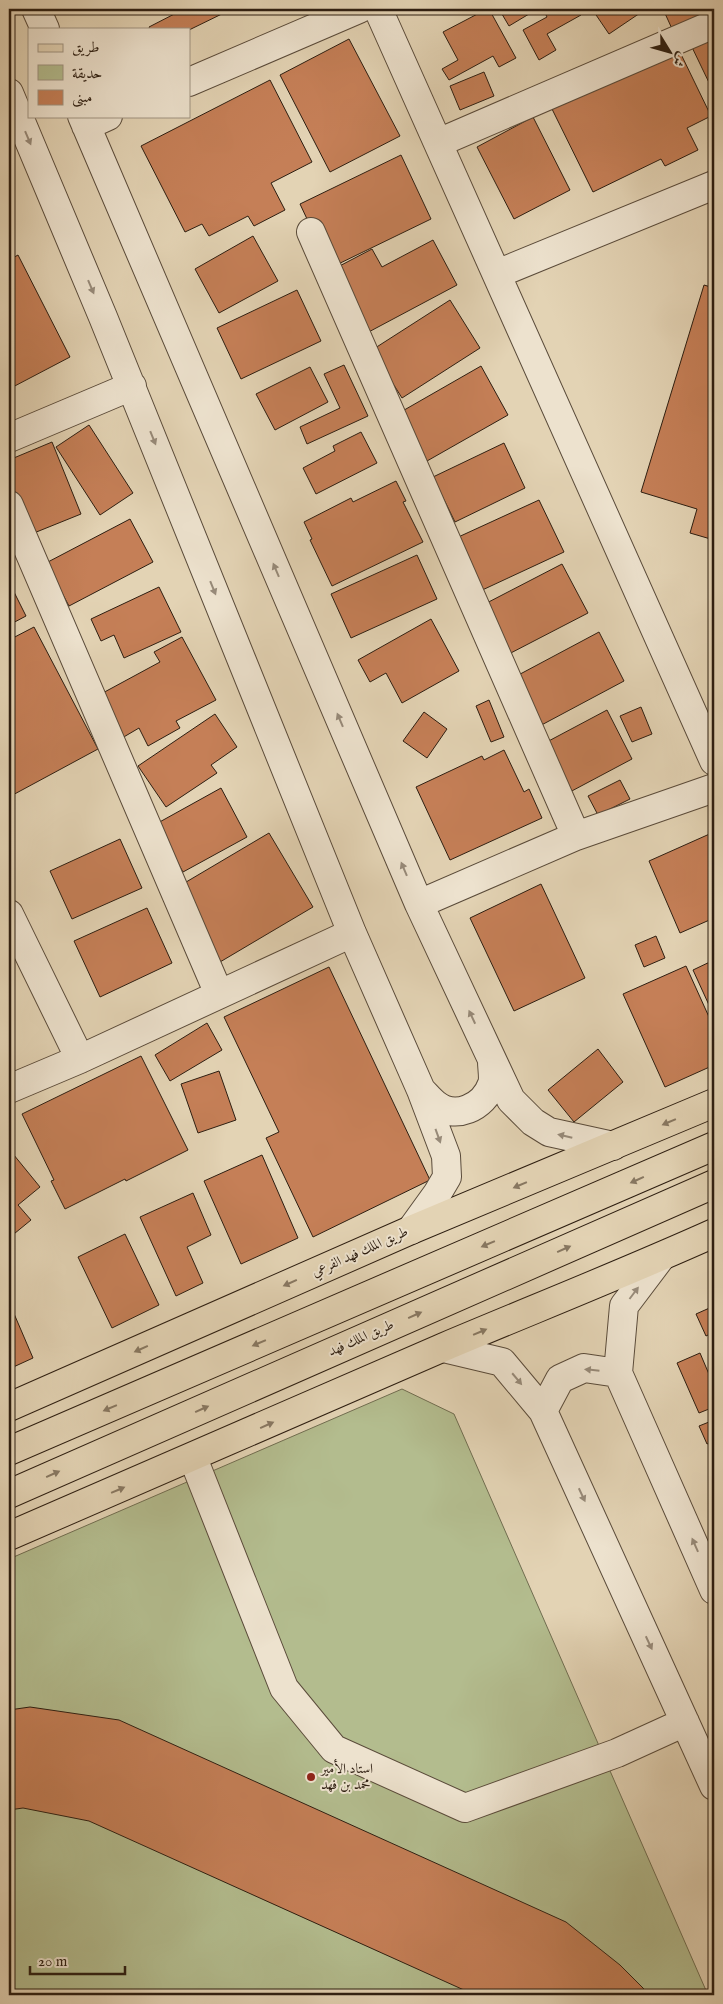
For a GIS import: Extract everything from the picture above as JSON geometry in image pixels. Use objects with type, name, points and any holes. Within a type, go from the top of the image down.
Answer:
[{"type":"main road","name":"طريق الملك فهد الفرعي","points":[[9,1407],[411,1230],[714,1103]]},
{"type":"main road","points":[[9,1451],[714,1146]]},
{"type":"main road","name":"طريق الملك فهد","points":[[9,1494],[714,1184]]},
{"type":"main road","points":[[9,1536],[714,1233]]},
{"type":"street","points":[[36,9],[45,28]]},
{"type":"street","points":[[190,82],[359,9]]},
{"type":"street","points":[[378,9],[714,761]]},
{"type":"street","points":[[438,143],[714,24]]},
{"type":"street","points":[[9,93],[132,386],[352,933],[421,1090],[446,1156],[447,1177],[411,1230]]},
{"type":"street","points":[[92,119],[419,904],[511,1100],[533,1122],[549,1132],[613,1146]]},
{"type":"street","points":[[497,274],[714,185]]},
{"type":"street","points":[[311,232],[576,836]]},
{"type":"street","points":[[9,438],[132,386]]},
{"type":"street","points":[[9,505],[219,994]]},
{"type":"street","points":[[419,904],[576,836],[714,788]]},
{"type":"street","points":[[9,917],[80,1059]]},
{"type":"street","points":[[9,1089],[80,1059],[352,933]]},
{"type":"street","points":[[421,1090],[436,1105],[448,1111],[461,1112],[475,1106],[486,1095],[492,1083],[492,1061]]},
{"type":"street","points":[[661,1257],[624,1306],[618,1373],[714,1590]]},
{"type":"street","points":[[443,1348],[502,1362],[543,1411],[714,1786]]},
{"type":"street","points":[[543,1411],[560,1379],[584,1368],[618,1373]]},
{"type":"street","points":[[193,1458],[284,1688],[334,1749],[465,1808],[617,1754],[685,1722]]},
{"type":"green space","name":"استاد الأمير محمد بن فهد","points":[[402,1389],[454,1414],[708,1995],[9,1995],[9,1559]]},
{"type":"building","points":[[184,9],[232,9],[190,30],[190,28],[149,27]]},
{"type":"building","points":[[489,9],[516,58],[499,67],[493,56],[449,80],[442,69],[458,60],[443,32]]},
{"type":"building","points":[[499,9],[526,9],[529,14],[509,26]]},
{"type":"building","points":[[543,9],[578,9],[581,15],[547,34],[556,50],[539,60],[523,30],[547,17]]},
{"type":"building","points":[[592,9],[646,9],[609,34]]},
{"type":"building","points":[[663,9],[714,9],[714,12],[673,31]]},
{"type":"building","points":[[714,29],[714,93],[689,41]]},
{"type":"building","points":[[349,39],[400,136],[330,172],[280,75]]},
{"type":"building","points":[[678,48],[711,116],[687,128],[698,150],[665,166],[661,159],[593,192],[552,109]]},
{"type":"building","points":[[484,72],[494,96],[460,110],[450,86]]},
{"type":"building","points":[[270,80],[312,162],[271,183],[285,210],[254,226],[248,216],[209,236],[202,224],[185,232],[141,146]]},
{"type":"building","points":[[533,117],[570,190],[514,219],[477,147]]},
{"type":"building","points":[[401,155],[431,219],[330,268],[300,204]]},
{"type":"building","points":[[253,236],[278,281],[219,313],[195,269]]},
{"type":"building","points":[[433,240],[457,285],[363,335],[330,271],[372,249],[382,267]]},
{"type":"building","points":[[18,255],[70,357],[9,389],[9,260]]},
{"type":"building","points":[[704,285],[714,288],[714,540],[690,533],[697,509],[641,492]]},
{"type":"building","points":[[297,290],[321,341],[241,379],[217,328]]},
{"type":"building","points":[[450,300],[480,348],[402,398],[372,350]]},
{"type":"building","points":[[344,365],[368,416],[307,444],[300,427],[340,408],[324,374]]},
{"type":"building","points":[[481,366],[508,415],[427,461],[399,413]]},
{"type":"building","points":[[310,367],[328,402],[275,430],[256,394]]},
{"type":"building","points":[[89,425],[133,493],[100,515],[56,447]]},
{"type":"building","points":[[361,432],[377,463],[316,494],[303,468],[335,451],[333,446]]},
{"type":"building","points":[[52,442],[81,514],[24,537],[9,499],[9,460]]},
{"type":"building","points":[[504,443],[525,488],[455,522],[433,477]]},
{"type":"building","points":[[396,481],[406,501],[403,502],[423,542],[332,586],[310,540],[312,539],[304,522],[351,498],[353,502]]},
{"type":"building","points":[[539,500],[564,552],[478,592],[454,539]]},
{"type":"building","points":[[130,519],[153,562],[69,606],[46,563]]},
{"type":"building","points":[[417,555],[437,599],[351,638],[331,594]]},
{"type":"building","points":[[562,564],[588,613],[505,656],[479,607]]},
{"type":"building","points":[[9,582],[26,616],[9,625]]},
{"type":"building","points":[[159,587],[181,632],[124,658],[114,635],[101,641],[91,619]]},
{"type":"building","points":[[431,619],[459,671],[402,703],[386,673],[370,682],[358,660]]},
{"type":"building","points":[[34,627],[98,749],[9,797],[9,640]]},
{"type":"building","points":[[599,632],[624,681],[534,729],[509,680]]},
{"type":"building","points":[[182,637],[216,700],[176,721],[180,728],[148,746],[139,728],[122,738],[99,695],[160,662],[154,652]]},
{"type":"building","points":[[489,700],[504,737],[491,742],[476,706]]},
{"type":"building","points":[[641,707],[652,734],[632,742],[620,716]]},
{"type":"building","points":[[607,710],[632,759],[568,793],[543,744]]},
{"type":"building","points":[[424,712],[447,729],[427,758],[403,741]]},
{"type":"building","points":[[215,714],[237,747],[211,765],[217,773],[166,807],[138,766]]},
{"type":"building","points":[[504,750],[524,792],[529,789],[542,818],[450,860],[416,787],[482,756],[484,760]]},
{"type":"building","points":[[620,780],[630,799],[598,815],[588,796]]},
{"type":"building","points":[[221,788],[247,837],[183,872],[156,824]]},
{"type":"building","points":[[714,832],[714,918],[680,933],[649,861]]},
{"type":"building","points":[[269,833],[313,907],[220,962],[176,888]]},
{"type":"building","points":[[120,839],[142,888],[72,919],[50,871]]},
{"type":"building","points":[[541,884],[585,978],[514,1011],[470,918]]},
{"type":"building","points":[[147,908],[172,963],[100,997],[74,941]]},
{"type":"building","points":[[656,936],[665,958],[644,967],[635,945]]},
{"type":"building","points":[[714,960],[714,1016],[693,970]]},
{"type":"building","points":[[686,966],[714,1028],[714,1065],[665,1087],[623,994]]},
{"type":"building","points":[[329,967],[430,1180],[313,1237],[266,1138],[279,1132],[224,1017]]},
{"type":"building","points":[[207,1023],[222,1050],[170,1081],[155,1055]]},
{"type":"building","points":[[598,1049],[623,1082],[574,1122],[548,1090]]},
{"type":"building","points":[[141,1056],[188,1150],[65,1209],[51,1181],[54,1180],[22,1114]]},
{"type":"building","points":[[219,1071],[236,1120],[198,1133],[181,1084]]},
{"type":"building","points":[[9,1149],[40,1187],[18,1205],[31,1220],[9,1238]]},
{"type":"building","points":[[262,1155],[298,1238],[241,1264],[204,1181]]},
{"type":"building","points":[[193,1193],[211,1235],[187,1247],[203,1283],[176,1296],[140,1217]]},
{"type":"building","points":[[125,1234],[159,1305],[112,1328],[78,1257]]},
{"type":"building","points":[[9,1302],[33,1358],[9,1369]]},
{"type":"building","points":[[714,1306],[714,1332],[706,1336],[696,1314]]},
{"type":"building","points":[[700,1353],[714,1386],[714,1407],[699,1413],[677,1363]]},
{"type":"building","points":[[714,1420],[714,1441],[707,1444],[699,1426]]},
{"type":"building","points":[[30,1707],[119,1720],[566,1922],[620,1965],[650,1995],[475,1995],[89,1821],[23,1808],[9,1810],[9,1710]]},
{"type":"place","name":"استاد الأمير محمد بن فهد","points":[[311,1777]]}]
